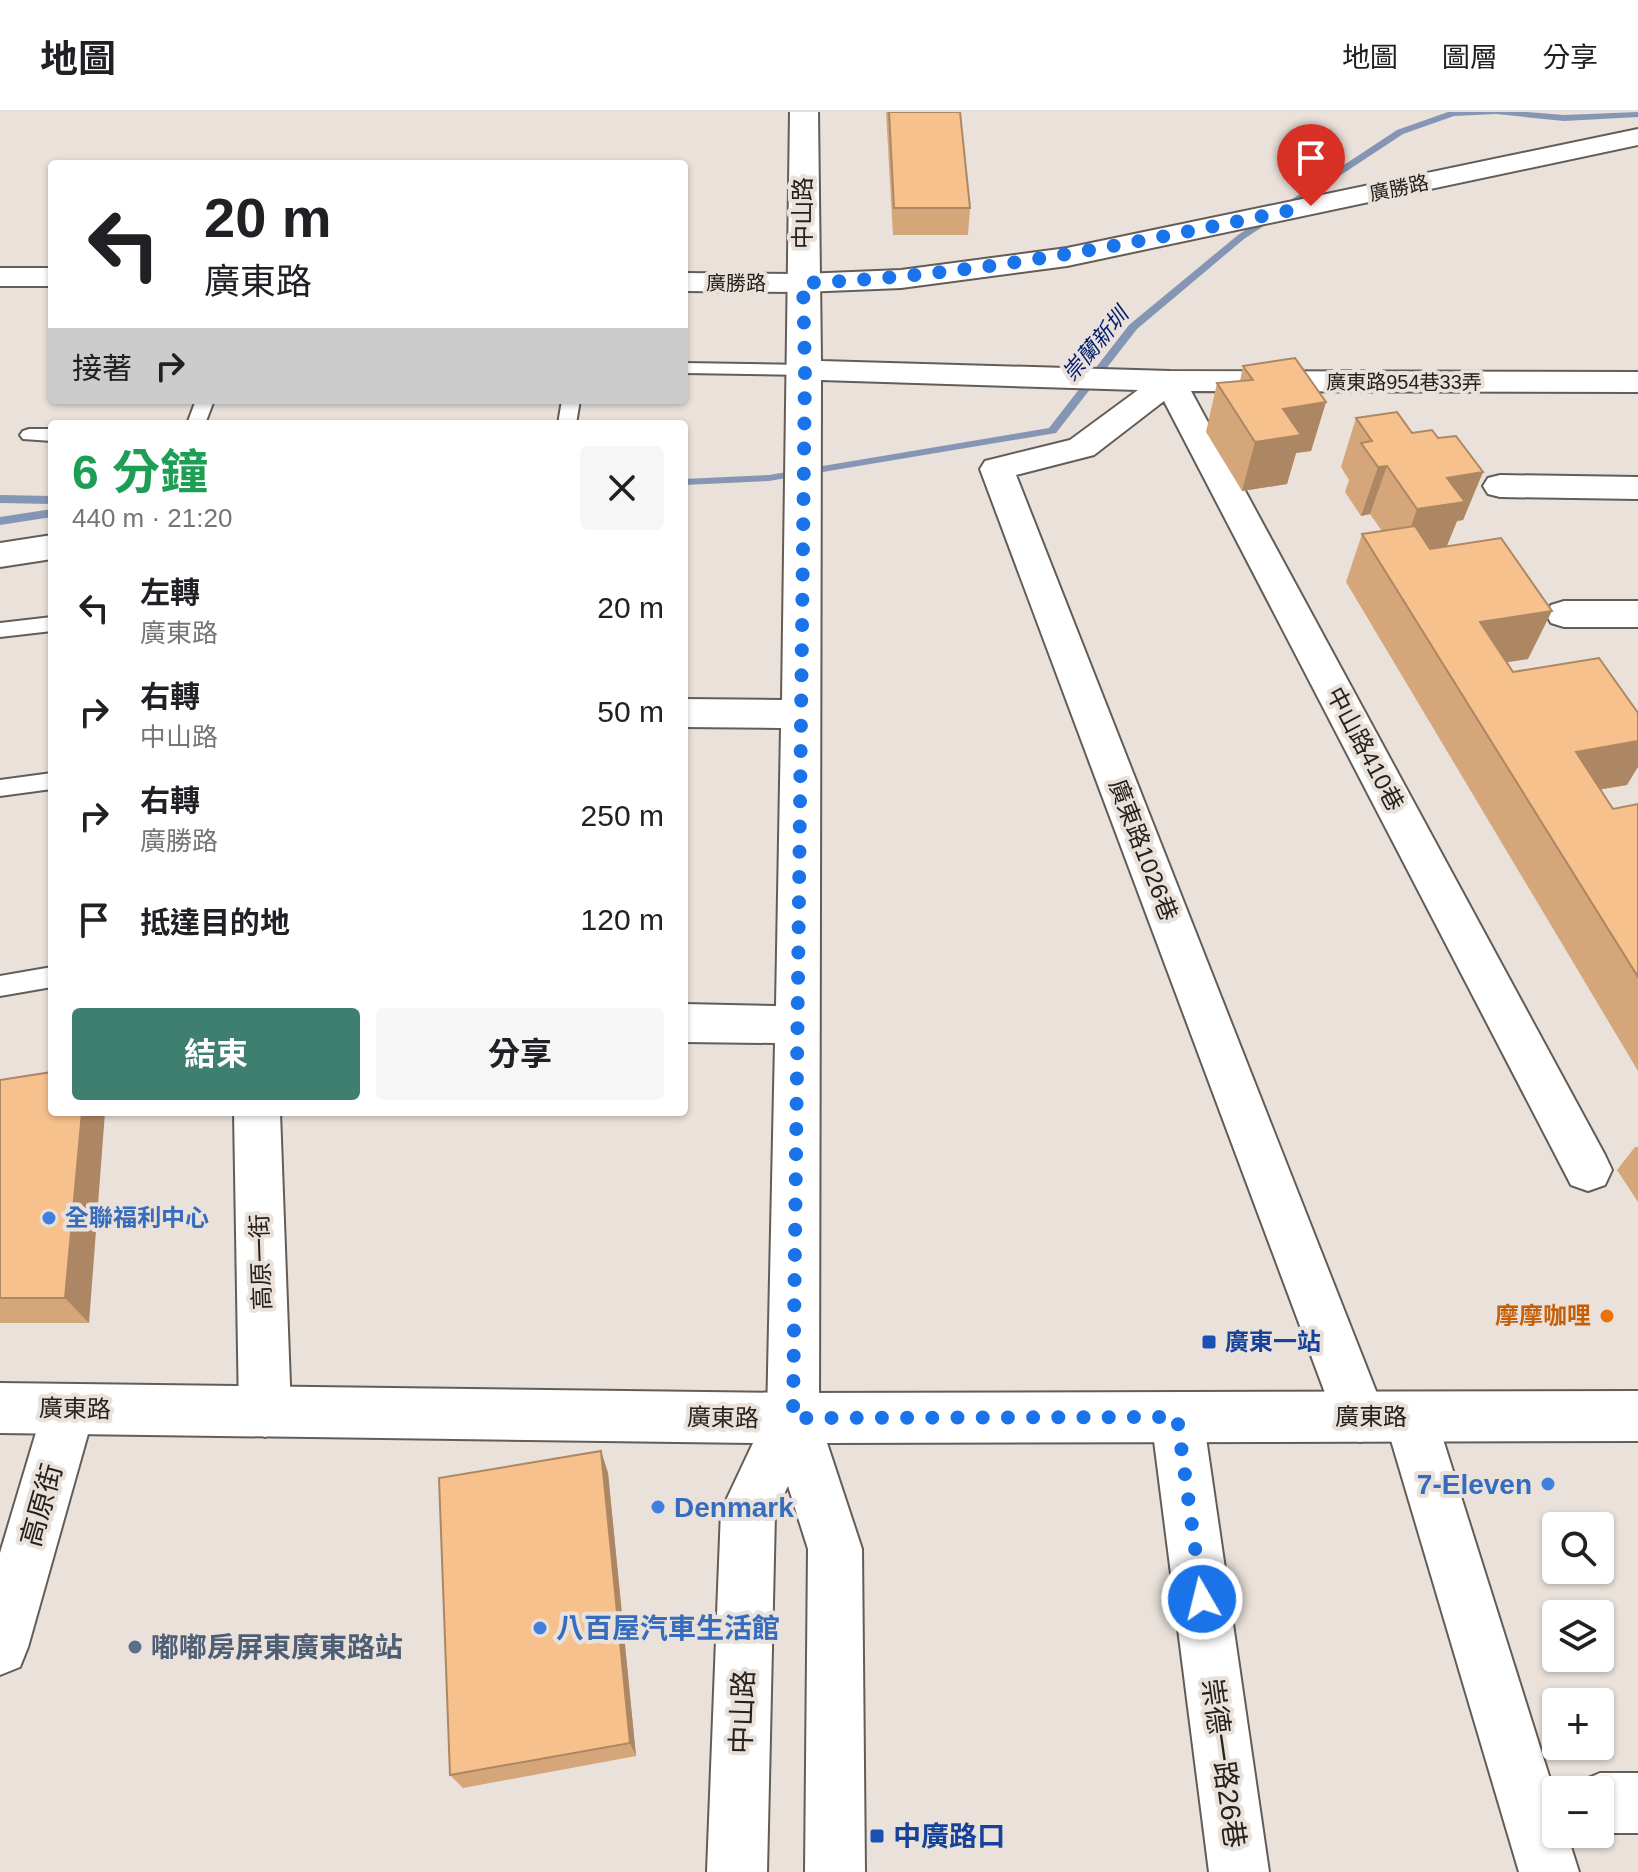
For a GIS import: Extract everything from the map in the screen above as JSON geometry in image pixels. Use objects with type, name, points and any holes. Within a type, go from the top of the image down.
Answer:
[{"type":"street","name":"中山路","points":[[804,112],[805,370],[793,1418],[835,1549],[835,1872]]},
{"type":"street","name":"廣勝路","points":[[688,282],[803,283],[901,279],[1067,257],[1638,137]]},
{"type":"street","points":[[0,277],[48,277]]},
{"type":"street","points":[[805,370],[1170,381]]},
{"type":"street","name":"廣東路954巷33弄","points":[[1170,381],[1638,382]]},
{"type":"street","name":"中山路410巷","points":[[1170,381],[1588,1170]]},
{"type":"street","name":"廣東路1026巷","points":[[1170,381],[1082,448],[997,469],[1385,1417]]},
{"type":"street","points":[[1500,486],[1638,488]]},
{"type":"street","points":[[0,555],[48,548]]},
{"type":"street","points":[[1564,614],[1638,614]]},
{"type":"street","points":[[688,713],[800,714]]},
{"type":"street","points":[[688,1023],[796,1025]]},
{"type":"street","name":"高原一街","points":[[257,1116],[265,1412]]},
{"type":"street","name":"廣東路","points":[[0,1408],[793,1418],[1638,1416]]},
{"type":"street","name":"高原街","points":[[0,1647],[69,1409]]},
{"type":"street","name":"崇德一路26巷","points":[[1177,1417],[1239,1872]]},
{"type":"street","points":[[1385,1417],[1542,1803]]},
{"type":"street","name":"中山路","points":[[737,1872],[748,1511],[793,1418]]},
{"type":"street","points":[[1614,1803],[1638,1803]]},
{"type":"street","points":[[1547,1848],[1549,1872]]},
{"type":"lane","points":[[688,368],[805,370]]},
{"type":"lane","points":[[29,435],[48,435]]},
{"type":"lane","points":[[0,630],[48,624]]},
{"type":"lane","points":[[0,788],[48,782]]},
{"type":"lane","points":[[0,986],[48,978]]},
{"type":"building","points":[[889,112],[960,112],[970,208],[894,208]]},
{"type":"building","points":[[1295,358],[1326,402],[1283,409],[1301,435],[1255,442],[1217,383],[1253,380],[1243,366]]},
{"type":"building","points":[[1397,412],[1412,433],[1432,430],[1438,438],[1456,436],[1483,472],[1447,478],[1465,502],[1417,509],[1387,466],[1378,467],[1361,443],[1372,441],[1356,418]]},
{"type":"building","points":[[1415,526],[1430,549],[1501,538],[1552,611],[1480,622],[1513,672],[1599,658],[1638,713],[1638,741],[1576,752],[1613,809],[1638,804],[1638,977],[1362,534]]},
{"type":"building","name":"全聯福利中心","points":[[48,1073],[48,1116],[82,1116],[65,1298],[0,1298],[0,1080]]},
{"type":"building","name":"八百屋汽車生活館","points":[[601,1451],[630,1743],[450,1775],[439,1478]]},
{"type":"waterway","name":"崇蘭新圳","points":[[688,482],[769,478],[1052,431],[1133,327],[1241,237],[1400,132],[1453,113],[1495,112]]},
{"type":"waterway","name":"崇蘭新圳","points":[[1498,112],[1564,118],[1638,114]]},
{"type":"waterway","name":"崇蘭新圳","points":[[0,499],[48,500]]},
{"type":"waterway","name":"崇蘭新圳","points":[[0,521],[48,514]]},
{"type":"place","name":"全聯福利中心","points":[[49,1218]]},
{"type":"place","name":"摩摩咖哩","points":[[1607,1316]]},
{"type":"place","name":"廣東一站","points":[[1209,1342]]},
{"type":"place","name":"7-Eleven","points":[[1548,1484]]},
{"type":"place","name":"Denmark","points":[[658,1507]]},
{"type":"place","name":"八百屋汽車生活館","points":[[540,1628]]},
{"type":"place","name":"嘟嘟房屏東廣東路站","points":[[135,1647]]},
{"type":"place","name":"中廣路口","points":[[877,1836]]},
{"type":"route","points":[[1202,1599],[1177,1417],[793,1418],[805,370],[803,283],[901,279],[1067,257],[1311,206]]}]
